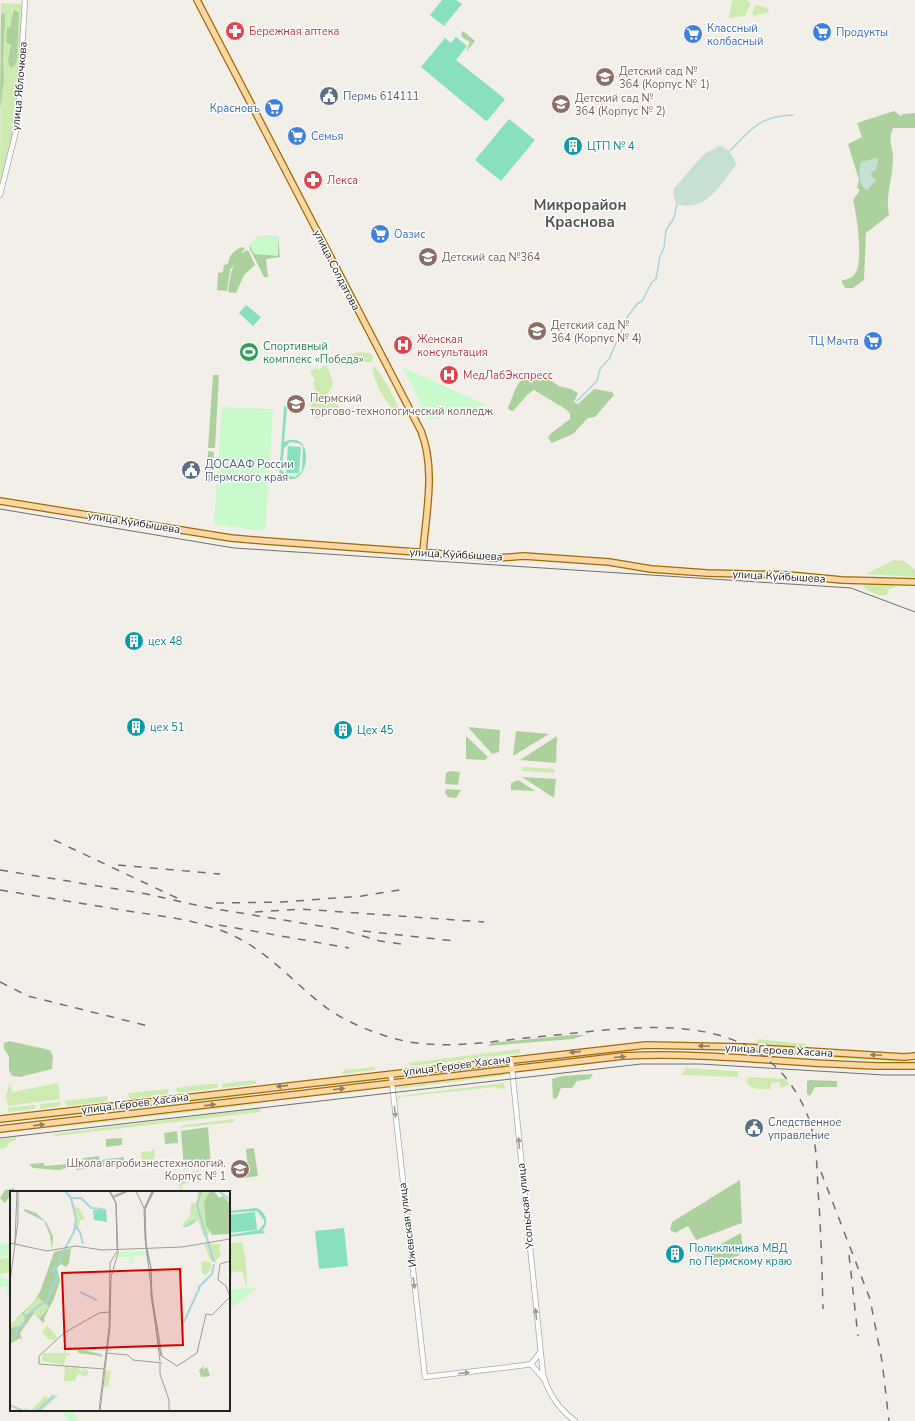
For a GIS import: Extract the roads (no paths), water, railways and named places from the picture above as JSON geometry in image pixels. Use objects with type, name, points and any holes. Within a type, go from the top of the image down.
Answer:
[{"type":"main road","name":"улица Солдатова","points":[[197,0],[426,443],[428,468],[423,552]]},
{"type":"main road","name":"улица Куйбышева","points":[[0,501],[238,539],[498,558],[524,556],[609,562],[651,569],[707,573],[789,575],[842,580],[915,582]]},
{"type":"main road","name":"улица Героев Хасана","points":[[0,1119],[623,1046],[668,1044],[904,1057],[915,1056]]},
{"type":"main road","name":"улица Героев Хасана","points":[[0,1129],[624,1056],[668,1054],[873,1066],[915,1066]]},
{"type":"street","name":"улица Яблочкова","points":[[0,195],[16,131],[25,0]]},
{"type":"street","name":"Усольская улица","points":[[511,1059],[540,1353]]},
{"type":"street","name":"Ижевская улица","points":[[390,1074],[425,1377],[531,1364]]},
{"type":"street","points":[[540,1353],[531,1364],[540,1373],[557,1404],[575,1421]]},
{"type":"street","points":[[540,1353],[546,1384]]},
{"type":"waterway","points":[[730,151],[757,125],[772,118],[793,115]]},
{"type":"waterway","points":[[577,401],[597,381],[600,369],[609,359],[628,316],[637,304],[642,301],[652,282],[656,279],[660,256],[664,248],[666,230],[674,218],[677,204]]},
{"type":"tram line","points":[[0,509],[234,548],[851,588],[915,612]]},
{"type":"tram line","points":[[0,1138],[641,1064],[700,1064],[884,1075],[915,1075]]},
{"type":"railway","points":[[54,840],[179,899]]},
{"type":"railway","points":[[118,865],[220,874]]},
{"type":"railway","points":[[0,870],[147,894],[204,907],[338,929],[380,941],[408,945]]},
{"type":"railway","points":[[216,903],[283,902],[362,896],[406,889]]},
{"type":"railway","points":[[0,890],[184,920],[212,927],[249,944],[280,968],[319,1002],[346,1020],[375,1032],[413,1043],[448,1045],[484,1043],[603,1030],[637,1028],[672,1028],[706,1032],[737,1042],[765,1058],[789,1082],[797,1093],[808,1117],[815,1145],[821,1234],[823,1309]]},
{"type":"railway","points":[[255,912],[301,909],[484,922]]},
{"type":"railway","points":[[219,925],[349,948]]},
{"type":"railway","points":[[363,931],[455,941]]},
{"type":"railway","points":[[0,982],[28,996],[148,1026]]},
{"type":"railway","points":[[821,1172],[870,1299],[882,1361],[889,1421]]},
{"type":"railway","points":[[849,1255],[858,1336]]},
{"type":"place","name":"Бережная аптека","points":[[235,31]]},
{"type":"place","name":"Продукты","points":[[822,32]]},
{"type":"place","name":"Классный колбасный","points":[[693,34]]},
{"type":"place","name":"Детский сад № 364 (Корпус № 1)","points":[[605,77]]},
{"type":"place","name":"Пермь 614111","points":[[329,96]]},
{"type":"place","name":"Детский сад № 364 (Корпус № 2)","points":[[561,104]]},
{"type":"place","name":"Красновъ","points":[[274,108]]},
{"type":"place","name":"Семья","points":[[297,136]]},
{"type":"place","name":"ЦТП № 4","points":[[573,146]]},
{"type":"place","name":"Лекса","points":[[313,180]]},
{"type":"place","name":"Оазис","points":[[380,234]]},
{"type":"place","name":"Детский сад №364","points":[[428,257]]},
{"type":"place","name":"Детский сад № 364 (Корпус № 4)","points":[[537,331]]},
{"type":"place","name":"ТЦ Мачта","points":[[873,341]]},
{"type":"place","name":"Женская консультация","points":[[403,345]]},
{"type":"place","name":"Спортивный комплекс «Победа»","points":[[249,352]]},
{"type":"place","name":"МедЛабЭкспресс","points":[[449,375]]},
{"type":"place","name":"Пермский торгово-технологический колледж","points":[[296,404]]},
{"type":"place","name":"ДОСААФ России Пермского края","points":[[191,470]]},
{"type":"place","name":"цех 48","points":[[134,641]]},
{"type":"place","name":"цех 51","points":[[136,727]]},
{"type":"place","name":"Цех 45","points":[[343,730]]},
{"type":"place","name":"Следственное управление","points":[[754,1128]]},
{"type":"place","name":"Школа агробизнестехнологий. Корпус № 1","points":[[240,1169]]},
{"type":"place","name":"Поликлиника МВД по Пермскому краю","points":[[675,1254]]},
{"type":"district","name":"Микрорайон Краснова","points":[[580,214]]}]
